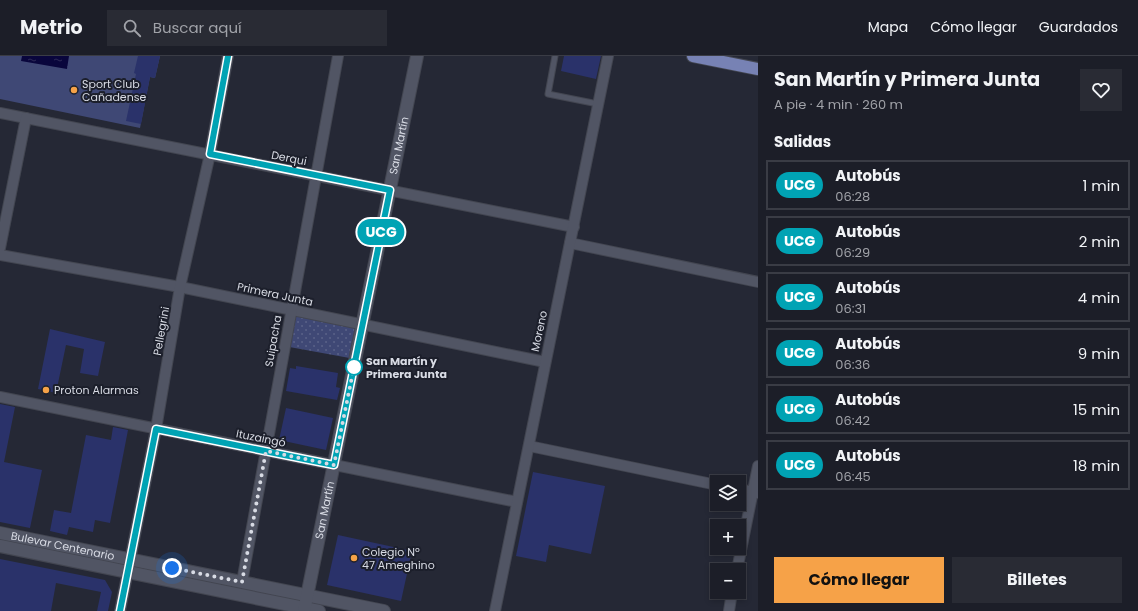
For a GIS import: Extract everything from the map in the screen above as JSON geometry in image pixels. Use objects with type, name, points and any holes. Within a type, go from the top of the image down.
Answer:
[{"type":"main road","name":"San Martín","points":[[304,610],[417,56]]},
{"type":"main road","points":[[693,56],[758,69]]},
{"type":"main road","name":"Bulevar Centenario","points":[[0,533],[384,611]]},
{"type":"main road","name":"Bulevar Centenario","points":[[0,546],[304,610],[319,611]]},
{"type":"street","name":"Pellegrini","points":[[120,611],[156,429],[180,287],[210,154],[228,56]]},
{"type":"street","name":"Suipacha","points":[[242,582],[338,56]]},
{"type":"street","name":"Moreno","points":[[495,611],[608,56]]},
{"type":"street","name":"Derqui","points":[[0,112],[574,227]]},
{"type":"street","points":[[0,248],[26,118]]},
{"type":"street","points":[[570,242],[758,282]]},
{"type":"street","name":"Primera Junta","points":[[0,255],[180,287],[545,362]]},
{"type":"street","name":"Ituzaingó","points":[[0,397],[517,502]]},
{"type":"street","points":[[529,446],[710,484]]},
{"type":"street","points":[[739,563],[755,493],[758,466]]},
{"type":"street","points":[[729,611],[731,599]]},
{"type":"lane","points":[[555,56],[548,94],[598,104]]},
{"type":"shaded area","name":"Sport Club Cañadense","points":[[0,56],[160,56],[155,78],[150,77],[140,128],[0,99]]},
{"type":"shaded area","points":[[291,310],[362,325],[355,359],[284,346]]},
{"type":"water","points":[[22,56],[69,56],[67,69],[21,61]]},
{"type":"building","points":[[138,56],[160,56],[155,78],[150,77],[141,124],[126,121],[136,74],[134,73]]},
{"type":"building","points":[[564,56],[601,56],[596,79],[561,71]]},
{"type":"building","points":[[50,329],[105,342],[98,376],[80,373],[84,349],[66,345],[56,393],[38,389]]},
{"type":"building","points":[[296,366],[338,373],[336,387],[340,388],[337,400],[286,391],[290,368],[296,369]]},
{"type":"building","points":[[0,404],[15,407],[4,462],[42,470],[30,528],[0,522]]},
{"type":"building","points":[[286,408],[333,418],[326,450],[279,440]]},
{"type":"building","points":[[113,427],[128,430],[110,523],[95,520],[93,532],[69,527],[67,535],[50,531],[54,510],[71,513],[86,435],[111,440]]},
{"type":"building","points":[[533,472],[605,486],[591,554],[549,545],[546,562],[516,556]]},
{"type":"building","points":[[338,535],[412,551],[401,601],[327,585]]},
{"type":"building","points":[[0,559],[105,580],[112,592],[108,611],[97,611],[101,592],[56,583],[51,611],[0,611]]},
{"type":"bus line","name":"UCG","points":[[120,611],[156,429],[334,465],[390,190],[210,154],[228,56]]},
{"type":"place","name":"Sport Club Cañadense","points":[[74,90]]},
{"type":"place","name":"San Martín y Primera Junta","points":[[354,367]]},
{"type":"place","name":"Proton Alarmas","points":[[46,390]]},
{"type":"place","name":"Colegio Nº 47 Ameghino","points":[[354,558]]},
{"type":"route","points":[[172,568],[242,582],[266,451],[334,465],[354,367]]}]
